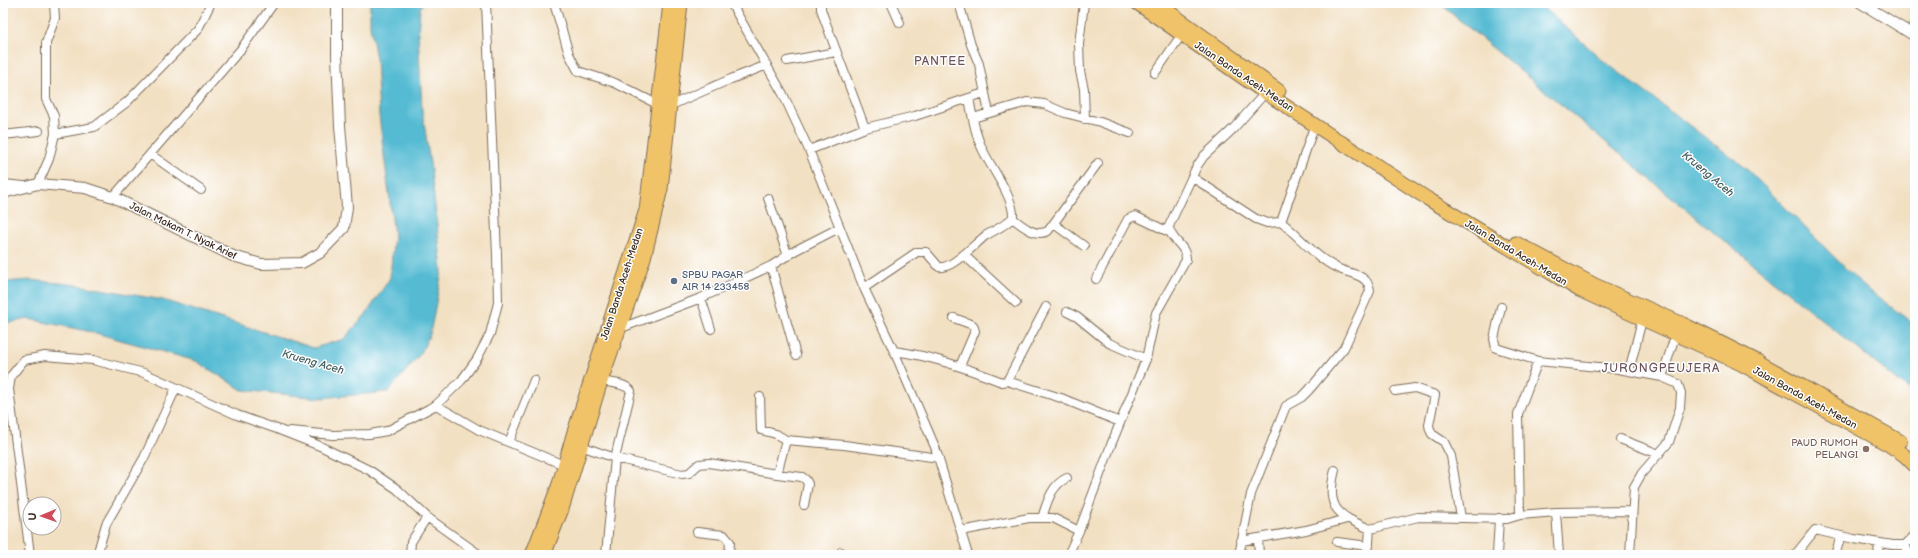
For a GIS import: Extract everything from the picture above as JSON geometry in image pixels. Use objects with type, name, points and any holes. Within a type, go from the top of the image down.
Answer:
[{"type":"highway","name":"Jalan Banda Aceh-Medan","points":[[532,555],[552,507],[564,464],[596,379],[621,328],[644,258],[661,189],[670,3]]},
{"type":"highway","name":"Jalan Banda Aceh-Medan","points":[[544,555],[562,509],[581,446],[596,379],[646,210],[681,3]]},
{"type":"highway","name":"Jalan Banda Aceh-Medan","points":[[1137,3],[1266,92],[1462,221],[1579,290],[1642,320],[1676,333],[1789,384],[1895,438],[1915,455]]},
{"type":"highway","name":"Jalan Banda Aceh-Medan","points":[[1157,3],[1258,77],[1491,230],[1595,285],[1684,324],[1789,384],[1889,444],[1904,455],[1915,466]]},
{"type":"street","points":[[38,184],[49,159],[55,134],[54,116],[46,99],[46,43],[55,18],[54,3]]},
{"type":"street","points":[[55,134],[94,127],[127,102],[198,29],[211,3]]},
{"type":"street","points":[[113,197],[241,49],[274,3]]},
{"type":"street","name":"Jalan Makam T. Nyak Arief","points":[[3,193],[38,184],[84,188],[113,197],[233,256],[261,264],[302,263],[320,253],[344,228],[347,207],[339,118],[336,55],[337,3]]},
{"type":"street","points":[[277,429],[317,435],[370,434],[387,431],[436,405],[461,381],[477,359],[490,334],[498,303],[494,153],[486,3]]},
{"type":"street","points":[[554,3],[569,54],[578,71],[615,83],[664,106],[767,65]]},
{"type":"street","points":[[731,3],[767,65],[809,150],[864,288],[894,351],[939,458],[968,555]]},
{"type":"street","points":[[821,3],[821,10],[865,128]]},
{"type":"street","points":[[890,3],[900,23]]},
{"type":"street","points":[[960,3],[982,78],[989,113]]},
{"type":"street","points":[[1084,3],[1079,50],[1080,70],[1084,89],[1085,119]]},
{"type":"street","points":[[1861,3],[1915,36]]},
{"type":"street","points":[[1155,74],[1182,34]]},
{"type":"street","points":[[787,61],[836,52]]},
{"type":"street","points":[[1169,232],[1169,226],[1192,177],[1204,156],[1233,129],[1266,92]]},
{"type":"street","points":[[809,150],[865,128],[915,116],[984,93]]},
{"type":"street","points":[[864,288],[917,252],[926,252],[936,265],[943,268],[964,254],[985,236],[1012,218],[1013,212],[1010,202],[981,147],[969,98]]},
{"type":"street","points":[[973,118],[1026,102],[1035,102],[1085,119],[1114,126],[1130,134]]},
{"type":"street","points":[[1281,222],[1315,124]]},
{"type":"street","points":[[3,134],[39,131]]},
{"type":"street","points":[[150,154],[201,190]]},
{"type":"street","points":[[1012,218],[1032,232],[1042,234],[1048,231],[1098,163]]},
{"type":"street","points":[[1192,177],[1256,219],[1267,223],[1281,222],[1327,262],[1366,280],[1370,286],[1370,291],[1344,348],[1309,390],[1302,397],[1286,406],[1250,494],[1240,541],[1239,555]]},
{"type":"street","points":[[3,184],[27,186]]},
{"type":"street","points":[[768,198],[788,256]]},
{"type":"street","points":[[1068,555],[1079,531],[1120,422],[1146,359],[1156,313],[1186,260],[1185,251],[1169,232],[1135,216],[1128,219],[1096,279]]},
{"type":"street","points":[[1054,224],[1084,246]]},
{"type":"street","points":[[621,328],[701,298],[771,266],[839,228]]},
{"type":"street","points":[[964,254],[1016,303]]},
{"type":"street","points":[[771,266],[796,356]]},
{"type":"street","points":[[701,298],[711,329]]},
{"type":"street","points":[[1007,381],[1046,307]]},
{"type":"street","points":[[1501,307],[1494,339],[1495,346],[1538,361],[1571,363],[1629,370],[1662,377],[1678,384],[1681,398],[1672,435],[1669,442],[1636,482],[1632,498],[1630,555]]},
{"type":"street","points":[[1067,312],[1077,317],[1109,343],[1146,359]]},
{"type":"street","points":[[954,318],[973,325],[975,331],[960,366]]},
{"type":"street","points":[[1629,370],[1642,320]]},
{"type":"street","points":[[1662,377],[1676,333]]},
{"type":"street","points":[[894,351],[920,355],[960,366],[1002,382],[1007,381],[1061,398],[1120,422]]},
{"type":"street","points":[[30,555],[9,389],[11,376],[24,360],[45,356],[93,360],[144,373],[237,415],[277,429],[369,470],[397,489],[427,517],[480,555]]},
{"type":"street","points":[[1520,515],[1518,414],[1538,361]]},
{"type":"street","points":[[596,379],[630,388],[631,391],[615,458],[606,555]]},
{"type":"street","points":[[509,442],[534,380]]},
{"type":"street","points":[[98,555],[106,524],[144,458],[176,388]]},
{"type":"street","points":[[1395,391],[1415,388],[1435,395],[1429,425],[1430,430],[1432,434],[1444,442],[1451,456],[1461,518]]},
{"type":"street","points":[[760,397],[761,430],[776,434],[786,440],[844,445],[939,458]]},
{"type":"street","points":[[436,405],[480,430],[564,464]]},
{"type":"street","points":[[1620,439],[1659,454]]},
{"type":"street","points":[[777,474],[786,440]]},
{"type":"street","points":[[581,446],[615,458],[682,474],[689,473],[699,464],[709,463],[802,477],[808,484],[804,505]]},
{"type":"street","points":[[1335,470],[1332,480],[1335,507],[1338,512],[1347,519],[1370,529],[1418,517],[1506,519],[1520,515],[1556,512],[1632,511]]},
{"type":"street","points":[[1042,518],[1049,498],[1056,485],[1067,478]]},
{"type":"street","points":[[1556,512],[1559,555]]},
{"type":"street","points":[[410,555],[411,542],[427,517]]},
{"type":"street","points":[[961,531],[1029,518],[1053,518],[1079,531]]},
{"type":"street","points":[[1497,555],[1499,518]]},
{"type":"street","points":[[1240,541],[1306,530],[1347,519]]},
{"type":"street","points":[[1368,555],[1370,529]]},
{"type":"street","points":[[1795,555],[1816,530],[1879,543],[1905,545],[1915,535]]},
{"type":"street","points":[[697,532],[724,535],[730,542],[729,555]]},
{"type":"street","points":[[1835,555],[1841,536]]},
{"type":"street","points":[[1258,538],[1259,555]]},
{"type":"street","points":[[1337,542],[1369,546]]},
{"type":"street","points":[[1878,555],[1879,543]]},
{"type":"street","points":[[1905,545],[1910,555]]},
{"type":"water","name":"Krueng Aceh","points":[[370,3],[423,3],[420,9],[418,32],[422,109],[431,170],[442,271],[430,334],[421,353],[388,392],[320,398],[242,390],[196,361],[92,332],[29,319],[3,324],[3,282],[31,280],[78,285],[163,300],[314,348],[344,339],[367,313],[390,278],[394,234],[379,115],[376,59],[370,26]]},
{"type":"water","name":"Krueng Aceh","points":[[1439,3],[1538,3],[1605,62],[1746,168],[1861,284],[1915,325],[1915,395],[1723,240]]},
{"type":"place","name":"SPBU PAGAR AIR 14 233458","points":[[674,281]]},
{"type":"place","name":"PAUD RUMOH PELANGI","points":[[1866,449]]},
{"type":"district","name":"PANTEE","points":[[940,61]]},
{"type":"district","name":"JURONGPEUJERA","points":[[1661,368]]}]
